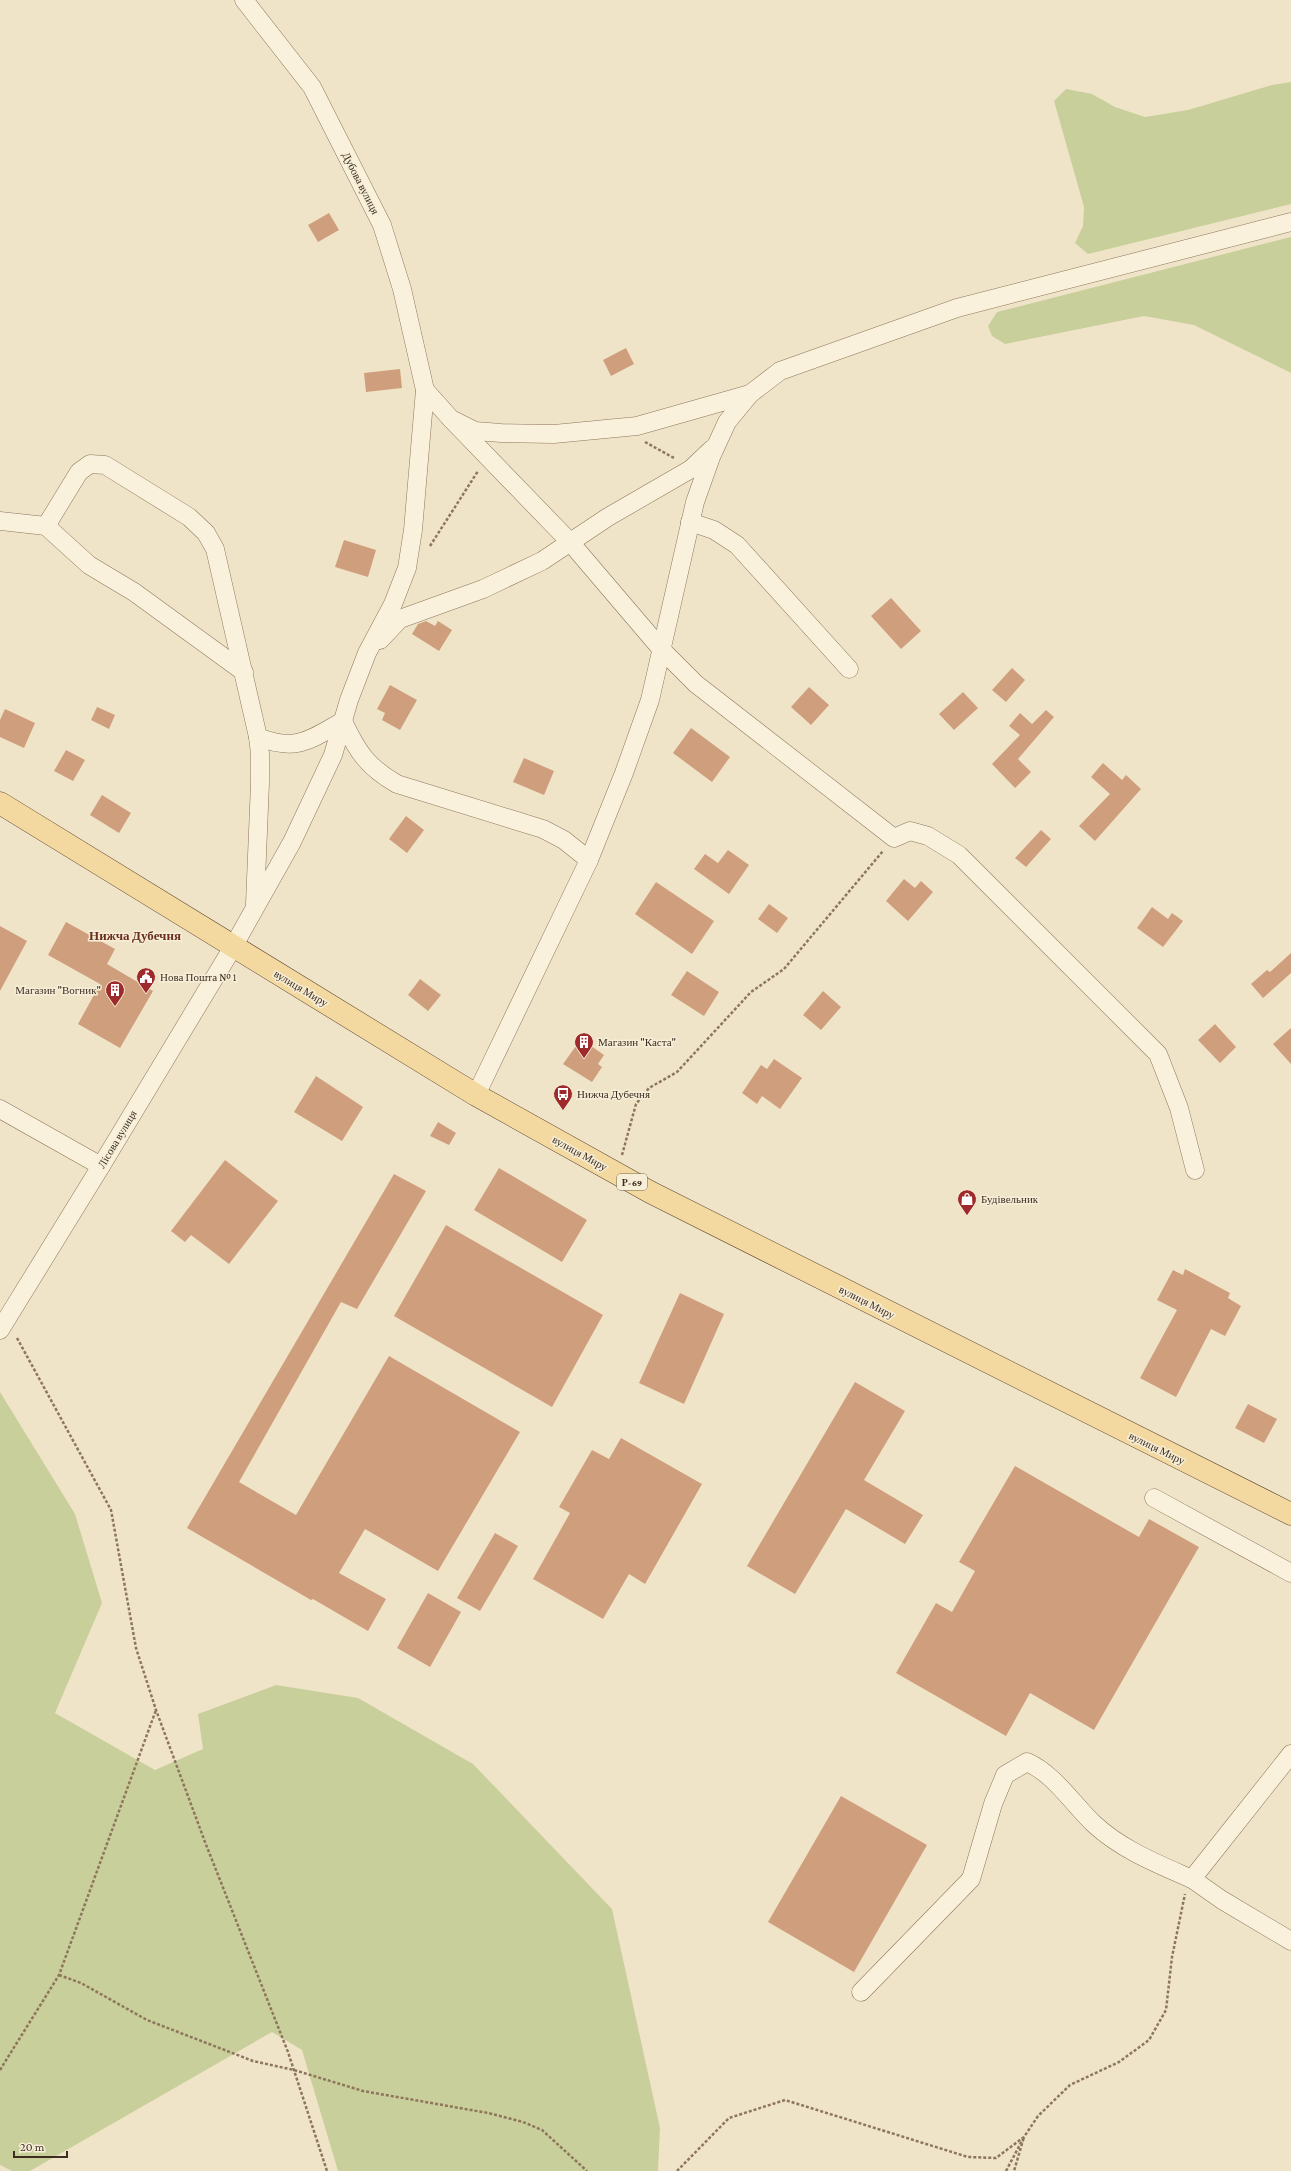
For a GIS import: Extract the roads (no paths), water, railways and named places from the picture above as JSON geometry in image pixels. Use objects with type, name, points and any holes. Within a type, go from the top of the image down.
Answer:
[{"type":"main road","name":"вулиця Миру","points":[[0,803],[476,1095],[618,1174],[750,1243],[1291,1514]]},
{"type":"street","name":"Дубова вулиця","points":[[244,0],[312,87],[382,225],[402,289],[425,390]]},
{"type":"street","points":[[476,1095],[589,860],[624,773],[648,707],[695,502],[727,422],[750,394],[780,371],[957,308],[1291,222]]},
{"type":"street","points":[[425,390],[486,457],[570,542],[662,650],[696,684],[894,838],[910,831],[928,836],[959,855],[1158,1054],[1179,1108],[1194,1170]]},
{"type":"street","name":"Лісова вулиця","points":[[3,1324],[101,1166],[233,947],[316,794],[334,755],[343,721],[367,653],[393,604],[407,568],[413,530],[425,390]]},
{"type":"street","points":[[451,419],[475,431],[554,434],[637,426],[750,394]]},
{"type":"street","points":[[367,653],[400,619],[483,589],[542,561],[608,516],[690,470],[717,444]]},
{"type":"street","points":[[46,526],[79,472],[90,464],[105,465],[189,517],[206,533],[215,549],[258,737],[260,783],[255,907]]},
{"type":"street","points":[[0,521],[46,526],[89,565],[134,592],[244,672]]},
{"type":"street","points":[[690,522],[714,530],[737,545],[849,669]]},
{"type":"street","points":[[258,737],[273,743],[291,745],[311,740],[343,721],[354,746],[367,763],[379,774],[396,784],[543,829],[564,840],[589,860]]},
{"type":"street","points":[[0,1109],[101,1166]]},
{"type":"street","points":[[1154,1498],[1291,1573]]},
{"type":"street","points":[[1192,1880],[1291,1754]]},
{"type":"street","points":[[861,1992],[971,1879],[993,1804],[1005,1775],[1027,1762],[1039,1768],[1095,1825],[1136,1855],[1192,1880],[1222,1900],[1291,1941]]},
{"type":"place","name":"Нова Пошта № 1","points":[[146,994]]},
{"type":"place","name":"Магазин \"Вогник\"","points":[[115,1007]]},
{"type":"place","name":"Магазин \"Каста\"","points":[[584,1059]]},
{"type":"place","name":"Нижча Дубечня","points":[[563,1111]]},
{"type":"place","name":"Будівельник","points":[[967,1216]]},
{"type":"district","name":"Нижча Дубечня","points":[[135,935]]}]
